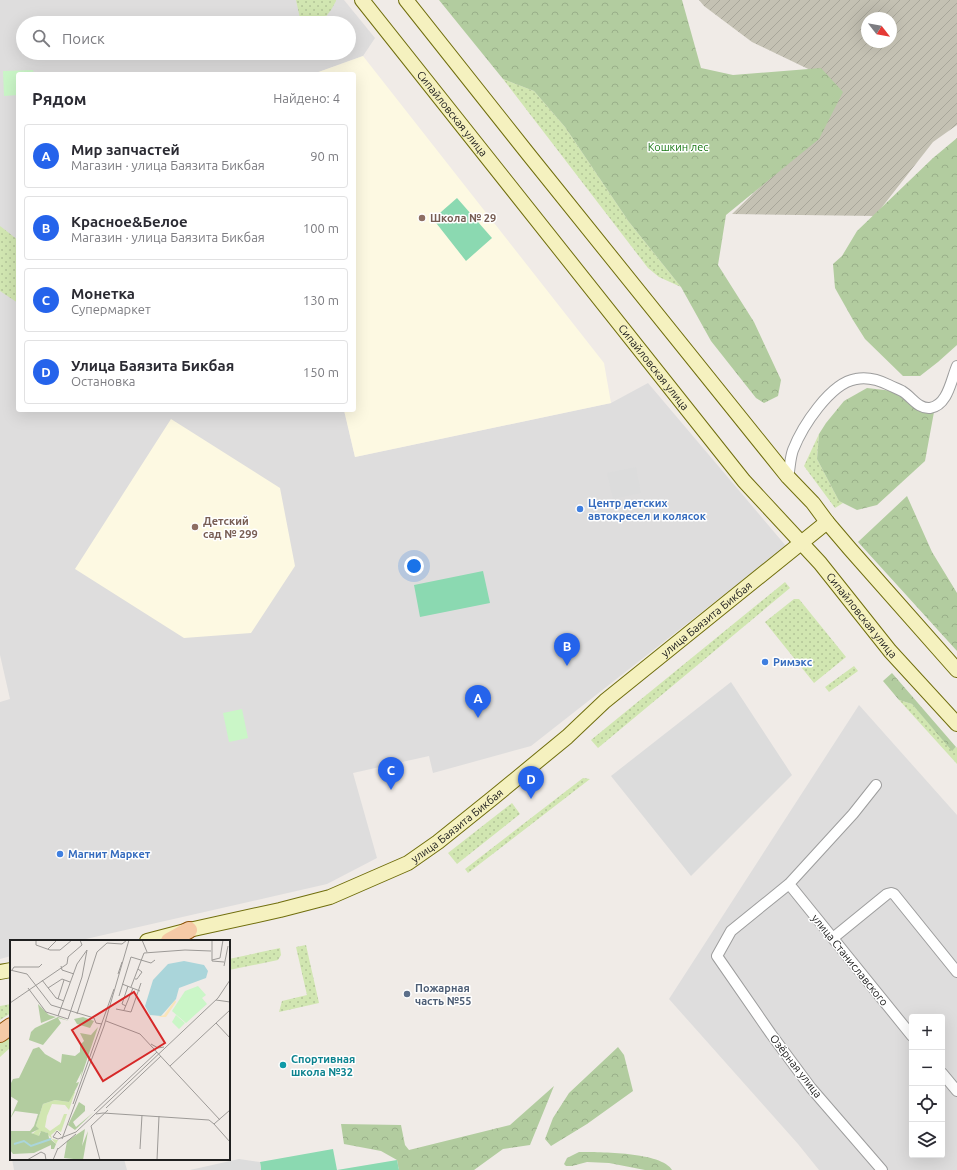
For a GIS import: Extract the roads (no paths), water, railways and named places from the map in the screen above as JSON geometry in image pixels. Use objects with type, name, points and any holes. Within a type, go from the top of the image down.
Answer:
[{"type":"main road","name":"Сипайловская улица","points":[[362,0],[744,481],[820,563],[890,651],[957,724]]},
{"type":"main road","points":[[406,0],[539,168],[788,477],[813,503],[826,522],[957,670]]},
{"type":"main road","name":"улица Баязита Бикбая","points":[[151,940],[330,897],[408,863],[438,842],[494,797],[567,737],[605,701],[826,522]]},
{"type":"main road","points":[[171,940],[189,930]]},
{"type":"main road","points":[[0,972],[10,970]]},
{"type":"main road","points":[[0,1034],[10,1027]]},
{"type":"street","points":[[788,477],[794,450],[806,423],[832,392],[846,382],[864,378],[886,384],[902,391],[922,407],[930,408],[939,404],[945,397],[957,366]]},
{"type":"street","points":[[789,884],[853,814],[876,786]]},
{"type":"street","name":"улица Станиславского","points":[[789,884],[909,1032]]},
{"type":"street","name":"Озёрная улица","points":[[789,884],[731,931],[717,956],[770,1034],[811,1088],[882,1170]]},
{"type":"street","points":[[833,938],[887,894],[891,893],[894,894],[957,972]]},
{"type":"street","points":[[945,1077],[957,1091]]},
{"type":"place","name":"Школа № 29","points":[[422,218]]},
{"type":"place","name":"Центр детских автокресел и колясок","points":[[580,509]]},
{"type":"place","name":"Детский сад № 299","points":[[195,527]]},
{"type":"place","name":"Римэкс","points":[[765,662]]},
{"type":"place","name":"Красное&Белое","points":[[567,666]]},
{"type":"place","name":"Мир запчастей","points":[[478,718]]},
{"type":"place","name":"Монетка","points":[[391,790]]},
{"type":"place","name":"Улица Баязита Бикбая","points":[[531,799]]},
{"type":"place","name":"Магнит Маркет","points":[[60,854]]},
{"type":"place","name":"Пожарная часть №55","points":[[407,994]]},
{"type":"place","name":"Спортивная школа №32","points":[[283,1065]]},
{"type":"park label","name":"Кошкин лес","points":[[678,147]]}]
